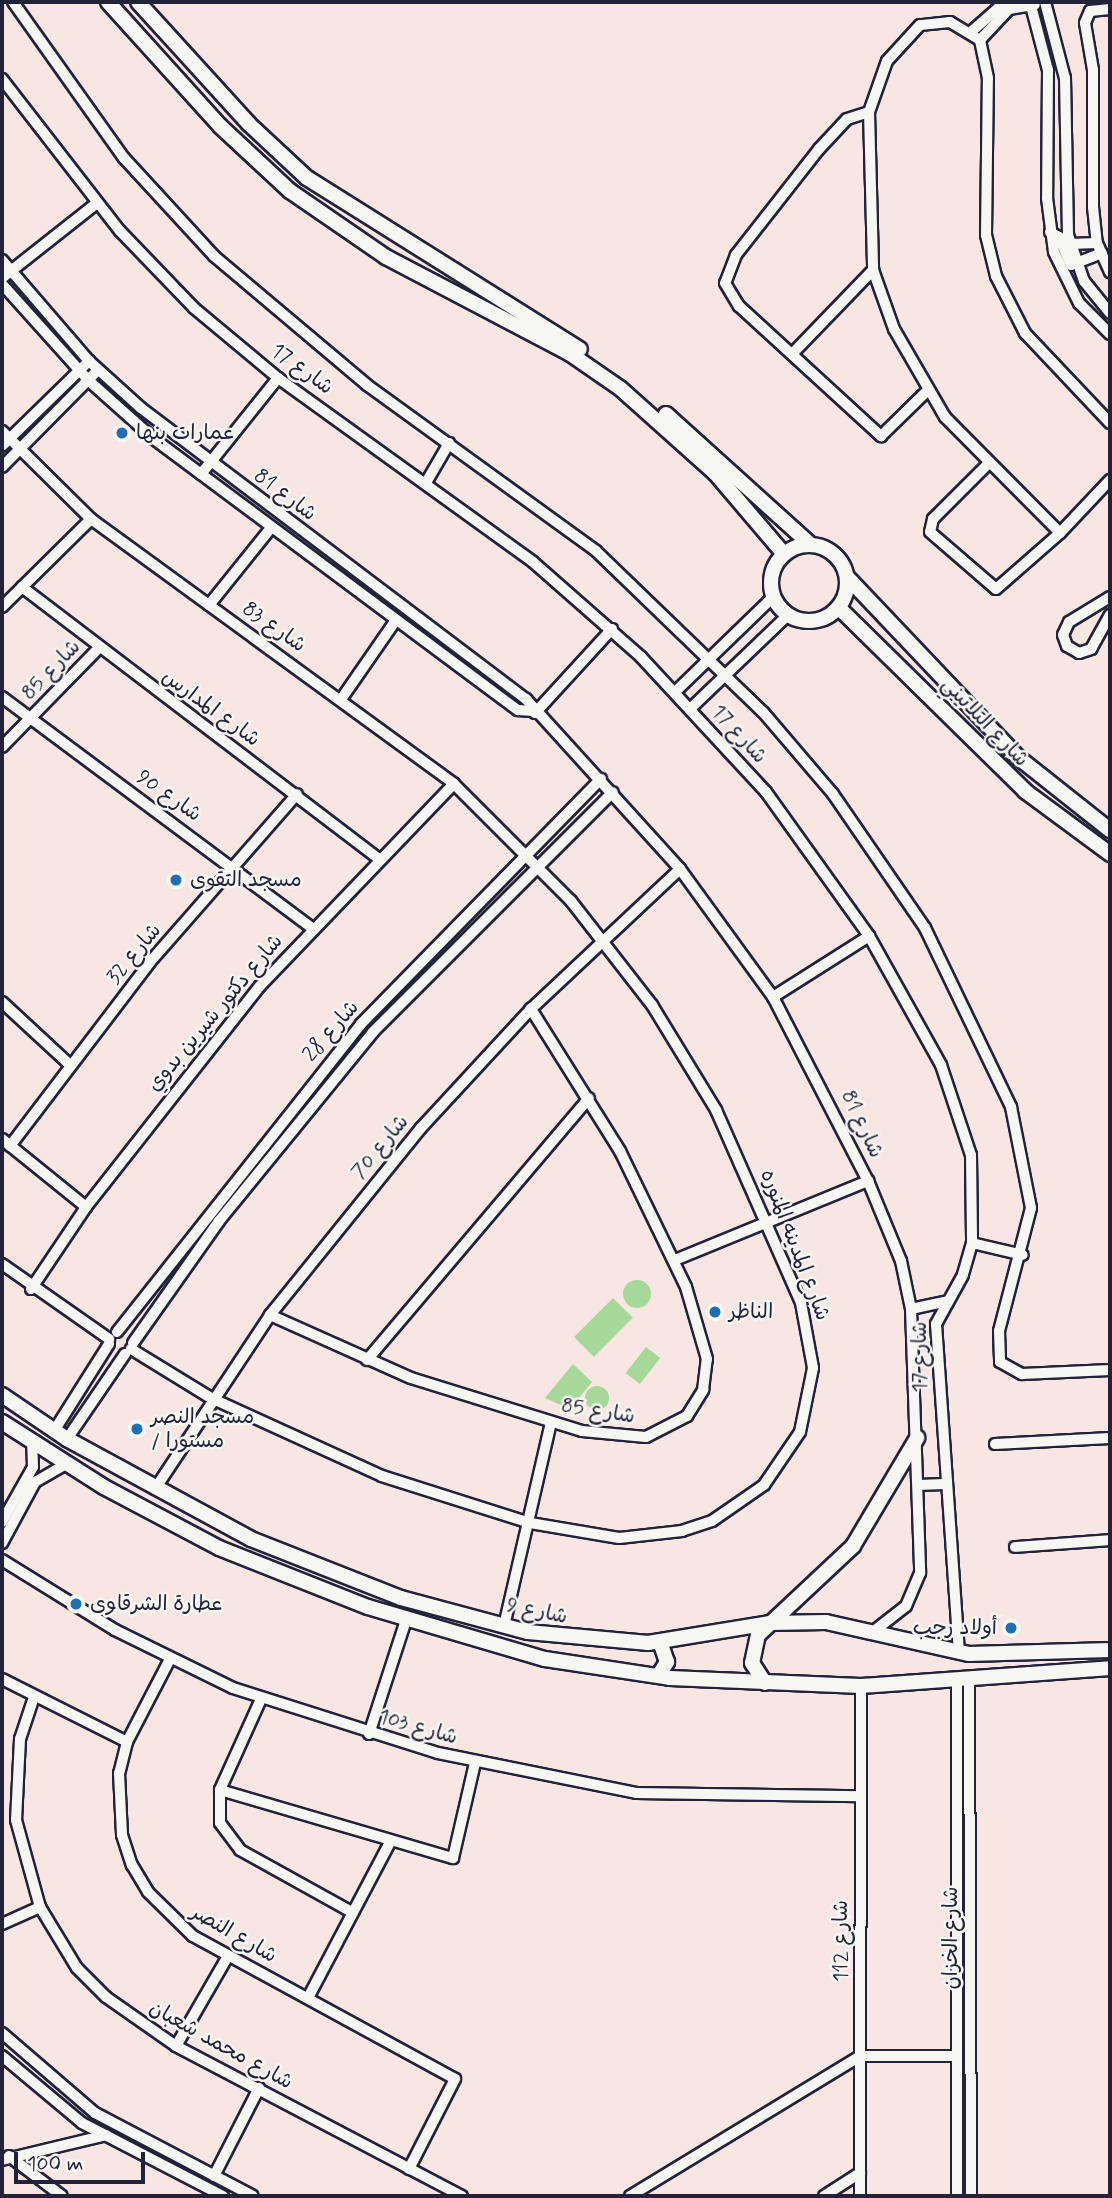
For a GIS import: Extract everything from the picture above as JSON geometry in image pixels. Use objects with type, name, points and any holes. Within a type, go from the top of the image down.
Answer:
[{"type":"main road","points":[[108,2],[220,126],[290,191],[386,257],[569,353],[612,383],[706,465],[784,554]]},
{"type":"main road","points":[[138,2],[307,178],[606,367],[810,544],[835,554],[848,579],[839,608],[815,622],[788,615],[773,597],[772,574],[784,554],[810,544]]},
{"type":"main road","name":"شارع التلاتيني","points":[[848,579],[1039,777],[1110,830]]},
{"type":"main road","name":"شارع التلاتيني","points":[[839,608],[1024,792],[1110,853]]},
{"type":"main road","name":"شارع 9","points":[[2,1395],[61,1435],[155,1489],[325,1570],[504,1626],[576,1640],[660,1642],[770,1623],[877,1629],[959,1653],[1110,1650]]},
{"type":"main road","name":"شارع 9","points":[[2,1422],[65,1465],[219,1548],[406,1620],[545,1659],[658,1676],[861,1686],[1110,1668]]},
{"type":"main road","points":[[765,1683],[751,1651],[770,1623],[853,1546],[917,1437]]},
{"type":"main road","points":[[658,1676],[667,1662],[660,1642]]},
{"type":"street","points":[[13,2],[124,158],[214,256],[314,344],[596,551],[709,657],[841,805],[951,975],[998,1072],[1020,1140],[1031,1208],[1023,1255],[999,1331],[1000,1362],[1022,1374],[1110,1370]]},
{"type":"street","points":[[972,31],[1005,2]]},
{"type":"street","points":[[1045,2],[1065,78],[1070,244],[1075,261],[1110,313]]},
{"type":"street","points":[[980,40],[1009,9],[1034,3],[1048,77],[1050,232],[1069,288],[1110,334]]},
{"type":"street","points":[[1110,9],[1090,11],[1085,23],[1093,70],[1099,248],[1110,272]]},
{"type":"street","points":[[1060,533],[988,464],[925,393],[873,271],[869,111],[887,61],[911,32],[938,21],[972,31],[980,40],[988,79],[985,223],[996,276],[1025,333],[1110,424]]},
{"type":"street","name":"شارع 17","points":[[2,79],[97,203],[186,300],[278,378],[426,481],[612,629],[691,708],[803,839],[869,936],[959,1108],[974,1184],[972,1243],[963,1275],[946,1302],[936,1332],[944,1484],[959,1653]]},
{"type":"street","points":[[869,111],[847,119],[819,149],[729,268],[730,295],[881,436],[925,393]]},
{"type":"street","points":[[6,274],[97,203]]},
{"type":"street","points":[[1050,232],[1059,237],[1068,262],[1099,248]]},
{"type":"street","points":[[1070,244],[1099,248]]},
{"type":"street","name":"شارع 81","points":[[2,260],[6,274],[98,370],[210,462],[526,699],[534,712],[601,779],[680,869],[773,998],[868,1181],[901,1261],[911,1309],[917,1437],[918,1582],[900,1612],[877,1629]]},
{"type":"street","points":[[792,354],[873,271]]},
{"type":"street","name":"شارع 81","points":[[2,284],[88,380],[201,474],[270,529],[518,710],[534,712]]},
{"type":"street","points":[[4,439],[89,361]]},
{"type":"street","points":[[2,467],[98,370]]},
{"type":"street","points":[[201,474],[278,378]]},
{"type":"street","name":"شارع 83","points":[[4,439],[91,519],[342,698],[454,784],[526,852]]},
{"type":"street","points":[[426,481],[449,443]]},
{"type":"street","points":[[988,464],[933,519],[930,532],[996,589],[1060,533],[1110,480]]},
{"type":"street","points":[[2,607],[91,519]]},
{"type":"street","points":[[209,605],[270,529]]},
{"type":"street","points":[[341,580],[349,567]]},
{"type":"street","name":"شارع المدارس","points":[[22,587],[98,649],[297,794],[378,858]]},
{"type":"street","points":[[675,692],[773,597]]},
{"type":"street","points":[[1110,597],[1069,622],[1063,635],[1067,646],[1079,653],[1091,649],[1110,615]]},
{"type":"street","points":[[691,708],[788,615]]},
{"type":"street","points":[[342,698],[396,620]]},
{"type":"street","points":[[534,712],[612,629]]},
{"type":"street","name":"شارع 85","points":[[2,747],[98,649]]},
{"type":"street","name":"شارع 90","points":[[2,697],[29,720],[235,866],[312,928]]},
{"type":"street","name":"شارع 28","points":[[61,1435],[112,1338],[255,1151],[401,980],[601,779]]},
{"type":"street","name":"شارع دكتور شيرين بدوي","points":[[31,1289],[86,1207],[312,928],[378,858],[454,784]]},
{"type":"street","name":"شارع 28","points":[[61,1435],[130,1349],[267,1158],[411,990],[537,863],[613,792]]},
{"type":"street","name":"شارع 32","points":[[10,1146],[70,1065],[297,794]]},
{"type":"street","name":"شارع المدينه المنوره","points":[[130,1349],[211,1398],[382,1476],[530,1523],[619,1538],[682,1531],[740,1506],[784,1460],[807,1411],[812,1346],[769,1221],[696,1074],[603,940],[526,852]]},
{"type":"street","name":"شارع 70","points":[[155,1489],[211,1398],[270,1315],[421,1128],[531,1009],[680,869]]},
{"type":"street","points":[[773,998],[869,936]]},
{"type":"street","points":[[401,980],[411,990]]},
{"type":"street","points":[[2,1002],[70,1065]]},
{"type":"street","name":"شارع 85","points":[[270,1315],[367,1360],[551,1423],[646,1437],[675,1426],[696,1404],[707,1359],[675,1260],[589,1098],[531,1009]]},
{"type":"street","points":[[367,1360],[589,1098]]},
{"type":"street","points":[[2,1139],[86,1207]]},
{"type":"street","points":[[675,1260],[868,1181]]},
{"type":"street","points":[[972,1243],[1023,1255]]},
{"type":"street","points":[[2,1264],[31,1289],[130,1349]]},
{"type":"street","points":[[911,1309],[946,1302]]},
{"type":"street","points":[[112,1338],[126,1332],[130,1349]]},
{"type":"street","points":[[504,1626],[551,1423]]},
{"type":"street","points":[[995,1444],[1110,1438]]},
{"type":"street","points":[[2,1522],[33,1467],[33,1444]]},
{"type":"street","points":[[2,1543],[40,1476],[65,1465]]},
{"type":"street","points":[[918,1485],[944,1484]]},
{"type":"street","points":[[1015,1546],[1110,1540]]},
{"type":"street","name":"شارع 103","points":[[2,1560],[170,1659],[261,1699],[369,1734],[475,1763],[687,1798],[860,1796]]},
{"type":"street","points":[[369,1734],[406,1620]]},
{"type":"street","name":"شارع النصر","points":[[170,1659],[127,1742],[118,1804],[132,1865],[168,1916],[228,1956],[309,1996],[455,2079],[409,2169]]},
{"type":"street","points":[[2,1679],[34,1698],[127,1742]]},
{"type":"street","name":"شارع الخزان","points":[[957,2196],[957,1994],[963,1680]]},
{"type":"street","name":"شارع الخزان","points":[[963,1680],[970,1994],[971,2196]]},
{"type":"street","name":"شارع 112","points":[[860,2196],[861,1686]]},
{"type":"street","name":"شارع محمد شعبان","points":[[34,1698],[20,1739],[16,1798],[25,1863],[40,1907],[77,1968],[106,1997],[176,2046],[462,2196]]},
{"type":"street","points":[[261,1699],[220,1790],[220,1823],[240,1850],[352,1912]]},
{"type":"street","points":[[220,1790],[389,1843],[453,1858],[475,1763]]},
{"type":"street","points":[[309,1996],[389,1843]]},
{"type":"street","points":[[2,1924],[40,1907]]},
{"type":"street","points":[[176,2046],[228,1956]]},
{"type":"street","points":[[957,1994],[970,1994]]},
{"type":"street","points":[[2,2033],[79,2102],[253,2196]]},
{"type":"street","points":[[2,2056],[70,2115],[223,2196]]},
{"type":"street","points":[[630,2196],[860,2056],[957,2056]]},
{"type":"street","points":[[214,2176],[258,2088]]},
{"type":"street","points":[[5,2158],[106,2135]]},
{"type":"street","points":[[5,2158],[62,2196]]},
{"type":"street","points":[[824,2196],[860,2173]]},
{"type":"green space","points":[[637,1280],[647,1284],[651,1294],[647,1304],[637,1308],[627,1304],[623,1294],[627,1284]]},
{"type":"green space","points":[[613,1298],[633,1318],[594,1357],[574,1337]]},
{"type":"green space","points":[[646,1347],[660,1358],[640,1384],[626,1373]]},
{"type":"green space","points":[[573,1364],[592,1382],[570,1409],[545,1398]]},
{"type":"green space","points":[[597,1386],[608,1393],[609,1398],[602,1409],[597,1410],[586,1403],[585,1398],[592,1387]]},
{"type":"place","name":"عمارات بنها","points":[[122,433]]},
{"type":"place","name":"مسجد التقوى","points":[[176,880]]},
{"type":"place","name":"الناظر","points":[[715,1312]]},
{"type":"place","name":"مسجد النصر / مستورا","points":[[137,1429]]},
{"type":"place","name":"عطارة الشرقاوى","points":[[76,1604]]},
{"type":"place","name":"أولاد رجب","points":[[1011,1628]]}]
